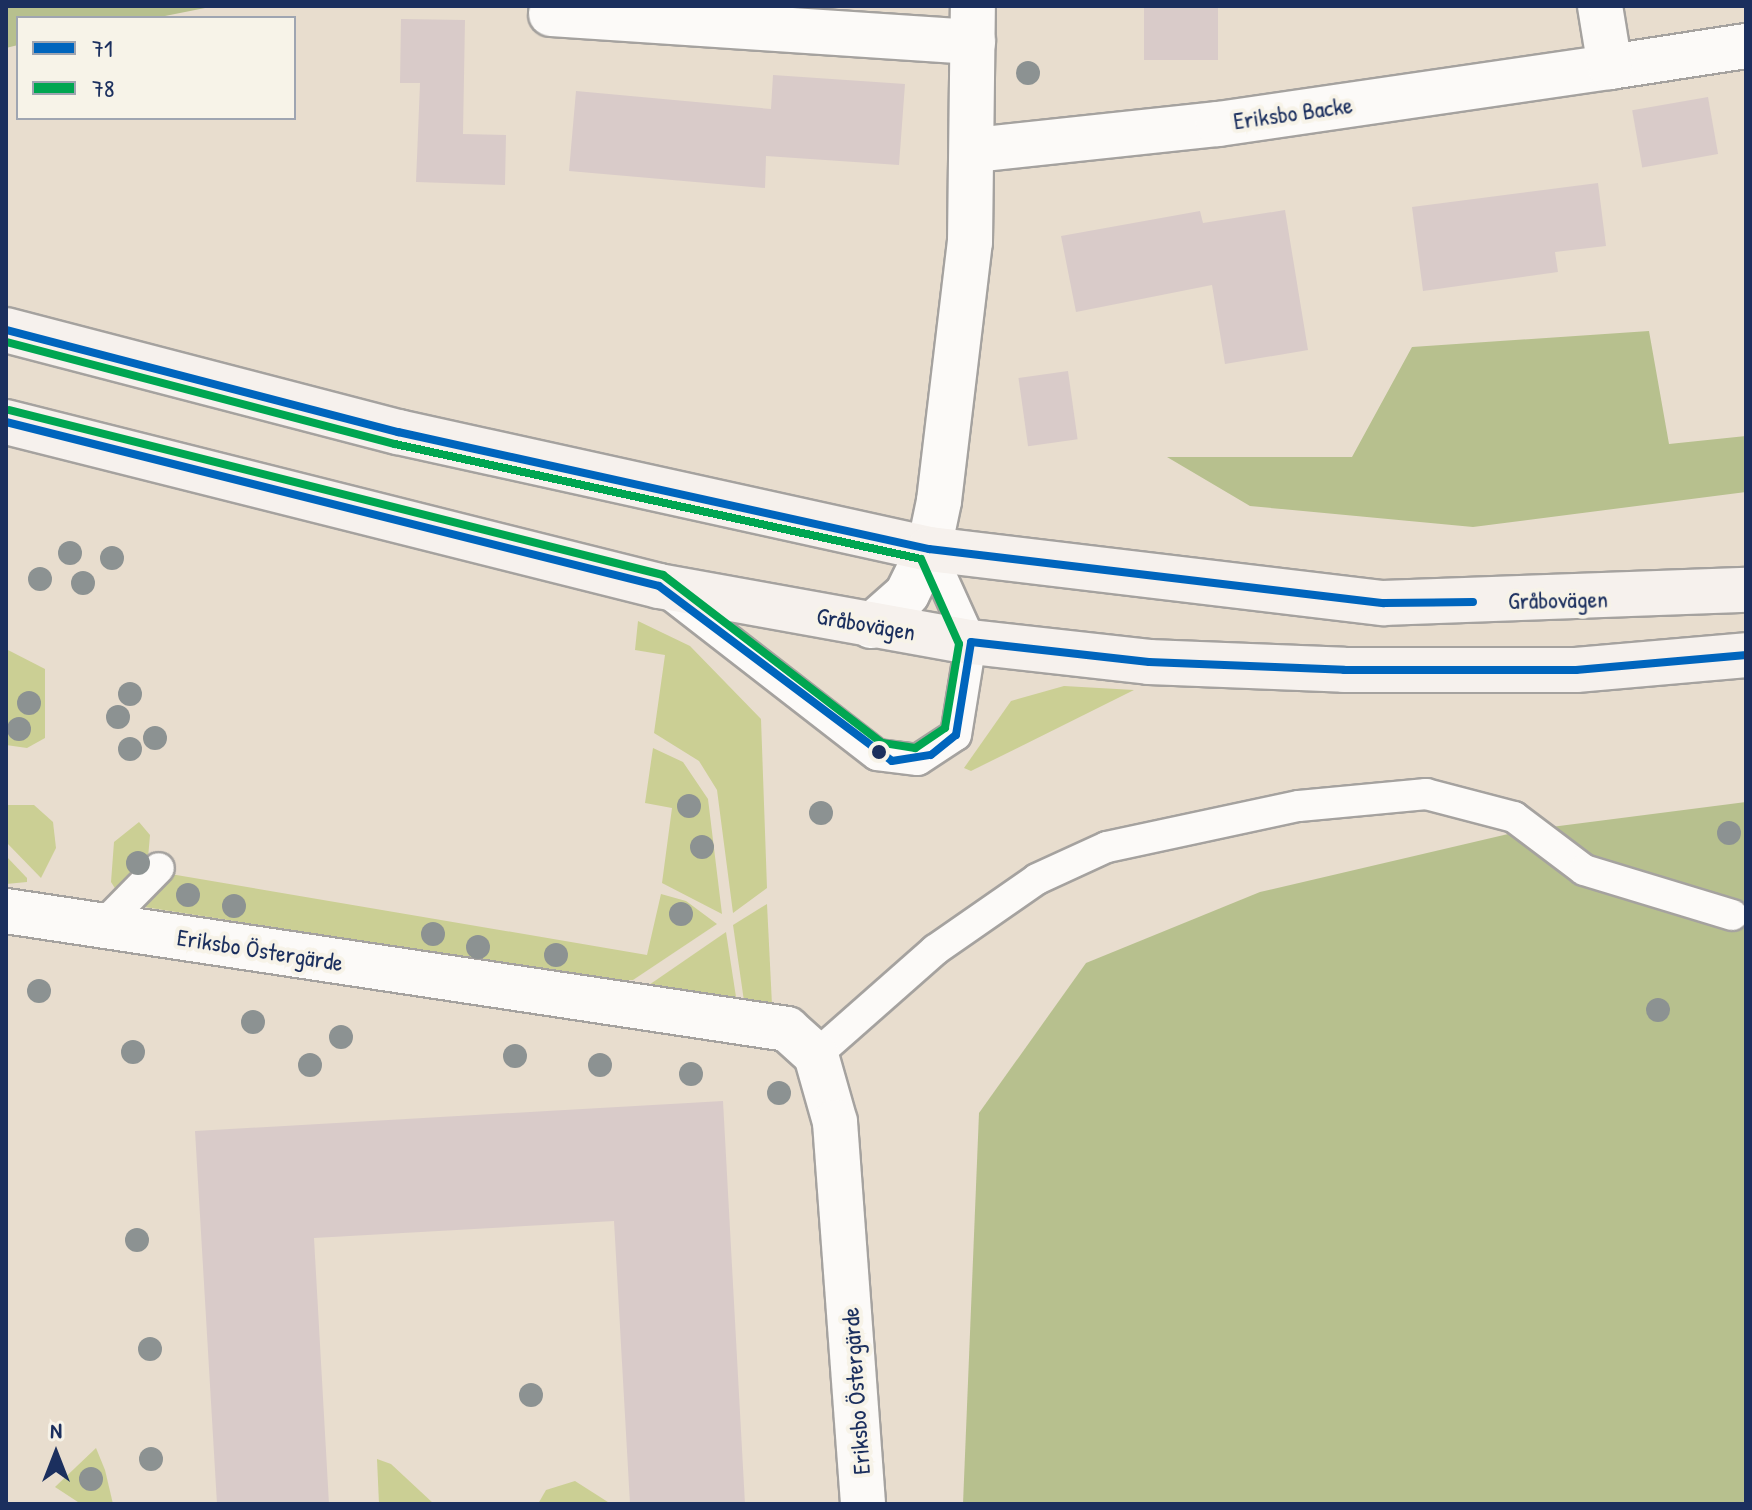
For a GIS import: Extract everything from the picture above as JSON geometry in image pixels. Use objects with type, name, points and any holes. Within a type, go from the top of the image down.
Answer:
[{"type":"main road","name":"Gråbovägen","points":[[6,330],[413,435],[929,549],[1384,603],[1746,590]]},
{"type":"main road","name":"Gråbovägen","points":[[6,422],[659,586],[971,642],[1149,662],[1344,670],[1576,670],[1746,655]]},
{"type":"street","points":[[1600,6],[1610,67]]},
{"type":"street","points":[[551,14],[973,24],[974,150],[970,242],[929,549],[907,594],[871,626]]},
{"type":"street","name":"Eriksbo Backe","points":[[974,150],[1218,124],[1746,46]]},
{"type":"street","name":"Eriksbo Östergärde","points":[[6,911],[787,1029],[816,1055],[835,1122],[863,1504]]},
{"type":"lane","points":[[659,586],[892,761],[931,755],[956,735],[971,642],[929,549]]},
{"type":"lane","points":[[816,1055],[935,950],[1037,879],[1107,847],[1299,806],[1426,794],[1514,817],[1584,870],[1732,915]]},
{"type":"lane","points":[[102,926],[159,868]]},
{"type":"green space","points":[[6,6],[215,6],[165,16],[16,16],[16,46],[6,48]]},
{"type":"green space","points":[[1649,331],[1669,444],[1746,436],[1746,492],[1473,527],[1250,506],[1167,457],[1352,457],[1412,347]]},
{"type":"green space","points":[[638,621],[690,646],[761,719],[767,888],[733,913],[717,790],[699,761],[654,733],[665,655],[635,650]]},
{"type":"green space","points":[[6,649],[45,669],[45,738],[27,748],[6,745]]},
{"type":"green space","points":[[1064,686],[1134,690],[971,771],[964,768],[1011,701]]},
{"type":"green space","points":[[653,748],[683,762],[708,799],[722,914],[662,883],[672,808],[645,803]]},
{"type":"green space","points":[[1746,802],[1746,1504],[963,1504],[979,1113],[1086,963],[1260,892],[1521,831]]},
{"type":"green space","points":[[6,805],[34,805],[53,822],[56,848],[41,878],[6,842]]},
{"type":"green space","points":[[139,822],[150,835],[147,870],[647,955],[661,894],[686,901],[717,924],[633,980],[613,980],[138,906],[123,901],[111,882],[114,842]]},
{"type":"green space","points":[[6,856],[27,878],[27,882],[6,884]]},
{"type":"green space","points":[[767,904],[772,1005],[744,1001],[733,925]]},
{"type":"green space","points":[[726,932],[736,997],[646,987]]},
{"type":"green space","points":[[96,1448],[113,1504],[81,1504],[55,1487]]},
{"type":"green space","points":[[377,1459],[391,1464],[434,1504],[379,1504]]},
{"type":"green space","points":[[575,1481],[611,1504],[538,1504],[546,1490]]},
{"type":"building","points":[[1144,6],[1218,6],[1218,60],[1144,60]]},
{"type":"building","points":[[401,19],[465,20],[463,134],[506,135],[505,185],[416,182],[420,83],[400,83]]},
{"type":"building","points":[[773,75],[905,84],[899,165],[766,156],[765,188],[569,171],[576,91],[771,109]]},
{"type":"building","points":[[1708,97],[1718,154],[1642,167],[1632,110]]},
{"type":"building","points":[[1598,183],[1606,246],[1555,252],[1558,272],[1423,291],[1412,207]]},
{"type":"building","points":[[1285,210],[1308,350],[1225,364],[1212,285],[1076,312],[1061,236],[1200,211],[1203,223]]},
{"type":"building","points":[[1068,371],[1078,439],[1028,446],[1018,378]]},
{"type":"building","points":[[723,1101],[745,1504],[630,1504],[614,1221],[314,1238],[329,1504],[217,1504],[195,1131]]},
{"type":"transit line","name":"71","points":[[6,330],[398,432],[929,549],[1384,603],[1473,602]]},
{"type":"transit line","name":"78","points":[[6,342],[395,444],[921,559],[959,644],[945,728],[915,748],[882,743],[663,575],[9,410]]},
{"type":"transit line","name":"71","points":[[6,422],[659,586],[892,761],[931,755],[956,735],[971,642],[1149,662],[1344,670],[1576,670],[1746,655]]}]
